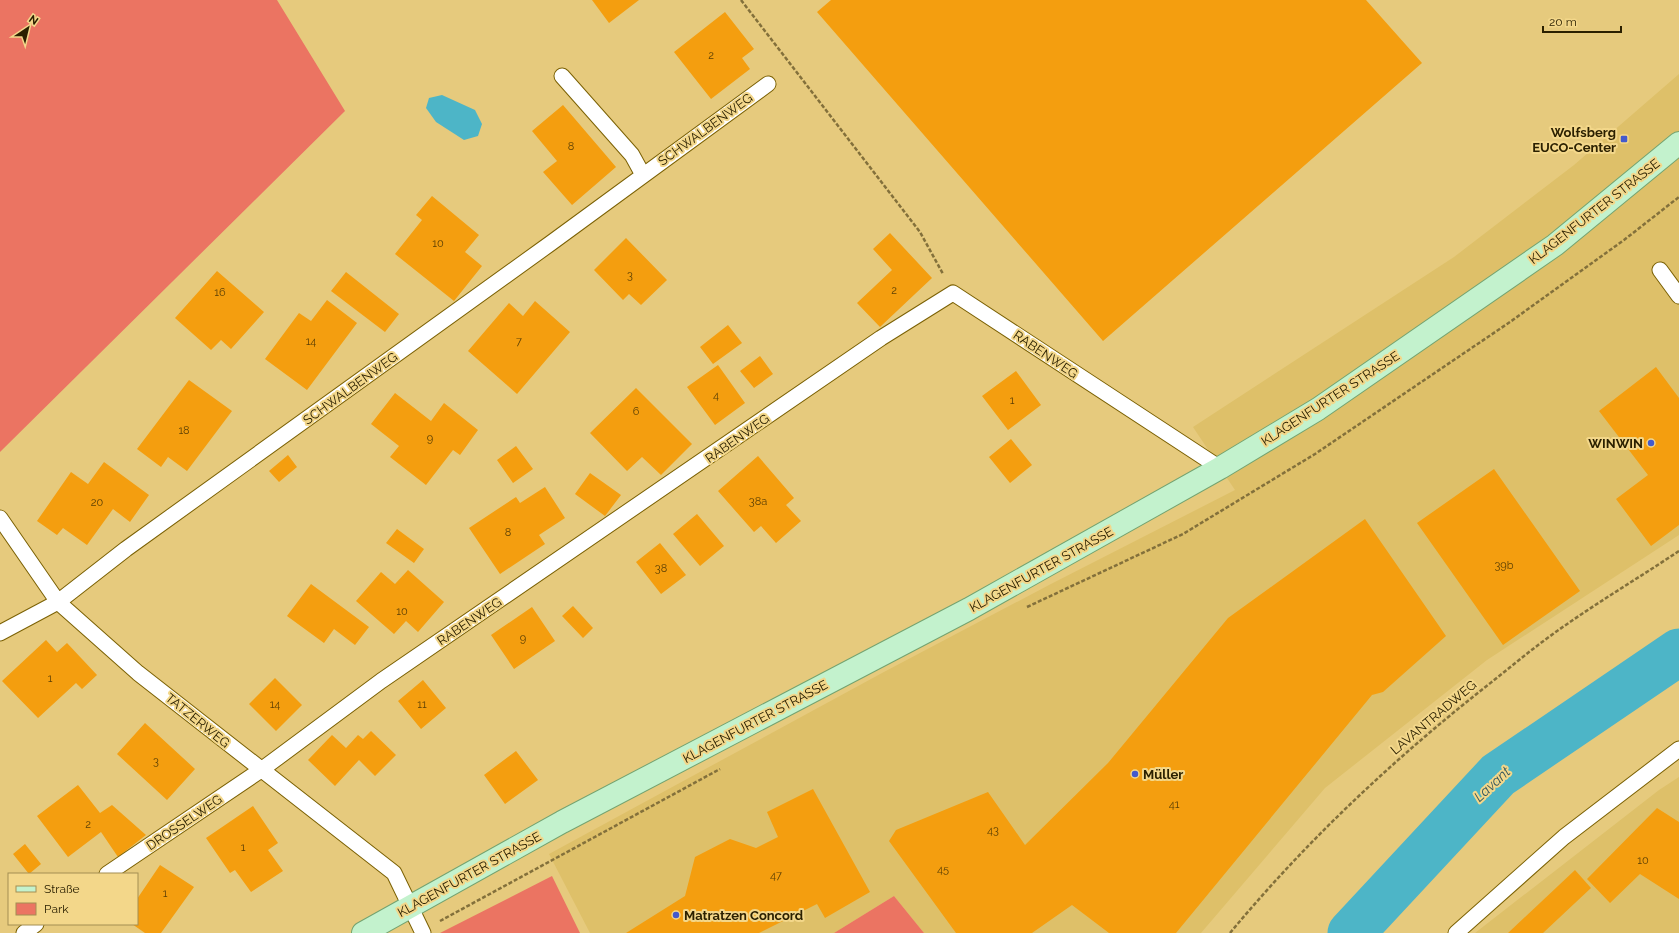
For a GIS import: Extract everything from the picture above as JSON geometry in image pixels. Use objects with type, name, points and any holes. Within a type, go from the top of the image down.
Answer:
[{"type":"main road","name":"KLAGENFURTER STRASSE","points":[[363,933],[562,822],[969,609],[1220,468],[1318,409],[1554,245],[1652,167],[1679,143]]},
{"type":"lane","points":[[562,76],[632,155],[643,175]]},
{"type":"lane","name":"SCHWALBENWEG","points":[[0,633],[58,602],[126,549],[768,84]]},
{"type":"lane","points":[[1660,270],[1679,296]]},
{"type":"lane","name":"RABENWEG","points":[[261,770],[381,681],[881,338],[953,293],[1220,468]]},
{"type":"lane","name":"TATZERWEG","points":[[0,518],[58,602],[138,673],[394,873],[422,933]]},
{"type":"lane","points":[[1456,933],[1564,837],[1679,749]]},
{"type":"lane","name":"DROSSELWEG","points":[[108,873],[261,770]]},
{"type":"lane","points":[[24,933],[35,925]]},
{"type":"path","points":[[741,0],[920,232],[953,293]]},
{"type":"path","name":"LAVANTRADWEG","points":[[1230,933],[1248,910],[1338,815],[1383,772],[1447,717],[1553,634],[1679,551]]},
{"type":"shaded area","points":[[1679,74],[1679,535],[1487,660],[1325,788],[1201,933],[924,933],[894,896],[834,933],[590,933],[549,854],[882,673],[1049,585],[1235,490],[1193,427],[1454,257],[1574,165]]},
{"type":"shaded area","points":[[1679,777],[1679,933],[1475,933],[1659,790]]},
{"type":"green space","points":[[0,0],[277,0],[345,111],[0,452]]},
{"type":"green space","points":[[552,876],[580,933],[440,933]]},
{"type":"green space","points":[[894,896],[924,933],[834,933]]},
{"type":"water","points":[[442,95],[475,110],[482,124],[478,136],[464,140],[436,122],[426,108],[429,98]]},
{"type":"building","points":[[592,0],[639,0],[609,23]]},
{"type":"building","points":[[831,0],[1366,0],[1422,63],[1103,341],[817,12]]},
{"type":"building","points":[[725,12],[754,49],[742,58],[750,69],[711,99],[674,52]]},
{"type":"building","points":[[563,105],[616,167],[572,205],[543,172],[557,161],[532,131]]},
{"type":"building","points":[[432,196],[479,235],[465,252],[482,266],[454,301],[395,254],[422,220],[416,215]]},
{"type":"building","points":[[890,233],[932,278],[880,327],[857,303],[892,270],[873,249]]},
{"type":"building","points":[[626,238],[667,280],[641,305],[629,294],[623,300],[594,270]]},
{"type":"building","points":[[217,271],[264,312],[231,349],[221,340],[211,350],[175,318]]},
{"type":"building","points":[[346,272],[399,314],[385,332],[331,291]]},
{"type":"building","points":[[327,300],[357,323],[307,390],[265,359],[299,313],[311,321]]},
{"type":"building","points":[[535,301],[570,332],[517,394],[468,351],[509,303],[523,316]]},
{"type":"building","points":[[728,325],[742,343],[713,364],[700,347]]},
{"type":"building","points":[[760,356],[773,374],[754,388],[740,371]]},
{"type":"building","points":[[718,365],[745,403],[715,425],[687,387]]},
{"type":"building","name":"WINWIN","points":[[1656,367],[1679,398],[1679,525],[1651,546],[1616,499],[1648,475],[1599,411]]},
{"type":"building","points":[[1016,371],[1041,405],[1008,430],[982,396]]},
{"type":"building","points":[[189,380],[232,411],[187,471],[168,457],[161,467],[137,449]]},
{"type":"building","points":[[636,388],[692,444],[661,475],[642,457],[627,471],[590,433]]},
{"type":"building","points":[[395,393],[431,421],[444,403],[478,430],[460,455],[453,450],[426,485],[390,457],[399,446],[371,424]]},
{"type":"building","points":[[1011,439],[1032,465],[1010,483],[989,457]]},
{"type":"building","points":[[516,446],[533,469],[513,483],[497,460]]},
{"type":"building","points":[[288,455],[297,467],[279,482],[269,471]]},
{"type":"building","points":[[758,456],[794,498],[786,505],[801,521],[776,543],[761,526],[754,532],[718,491]]},
{"type":"building","points":[[104,462],[149,495],[130,522],[113,509],[87,545],[63,528],[57,535],[37,521],[71,472],[88,484]]},
{"type":"building","points":[[1494,469],[1580,591],[1503,645],[1417,523]]},
{"type":"building","points":[[590,473],[621,495],[605,516],[575,494]]},
{"type":"building","points":[[545,487],[565,518],[539,535],[545,544],[500,574],[469,528],[516,497],[520,503]]},
{"type":"building","points":[[697,514],[724,546],[700,566],[673,534]]},
{"type":"building","points":[[1365,519],[1446,636],[1383,692],[1372,695],[1176,933],[1109,933],[1072,905],[1032,933],[956,933],[889,841],[896,830],[988,792],[1025,845],[1108,763],[1228,618]]},
{"type":"building","points":[[397,529],[424,549],[414,563],[386,543]]},
{"type":"building","points":[[660,543],[686,575],[661,594],[636,562]]},
{"type":"building","points":[[408,570],[444,602],[418,632],[406,621],[394,634],[356,601],[381,572],[395,584]]},
{"type":"building","points":[[311,584],[369,627],[355,645],[334,629],[324,643],[287,616]]},
{"type":"building","points":[[573,606],[593,628],[583,638],[562,616]]},
{"type":"building","points":[[532,607],[555,641],[514,669],[491,635]]},
{"type":"building","points":[[46,640],[57,652],[67,643],[97,675],[82,689],[76,683],[38,718],[2,681]]},
{"type":"building","points":[[275,678],[302,705],[276,731],[249,704]]},
{"type":"building","points":[[423,680],[446,708],[421,729],[398,701]]},
{"type":"building","points":[[145,723],[195,769],[167,800],[117,754]]},
{"type":"building","points":[[371,731],[396,755],[375,776],[359,760],[335,786],[308,760],[332,735],[346,748],[358,735],[363,739]]},
{"type":"building","points":[[516,751],[538,780],[505,804],[484,775]]},
{"type":"building","points":[[78,785],[100,813],[112,805],[146,835],[118,857],[101,832],[68,857],[37,816]]},
{"type":"building","points":[[813,789],[870,892],[825,918],[817,904],[759,933],[626,933],[685,896],[695,857],[730,839],[756,848],[778,837],[767,812]]},
{"type":"building","points":[[253,806],[278,843],[268,850],[283,871],[251,892],[235,870],[230,873],[206,838]]},
{"type":"building","points":[[1657,808],[1679,822],[1679,899],[1640,874],[1610,903],[1587,879]]},
{"type":"building","points":[[25,844],[41,864],[28,873],[13,854]]},
{"type":"building","points":[[160,865],[194,887],[161,933],[145,933],[133,925],[138,925],[138,898]]},
{"type":"building","points":[[1575,870],[1591,888],[1543,933],[1508,933]]},
{"type":"waterway","name":"Lavant","points":[[1351,933],[1498,775],[1679,652]]},
{"type":"place","name":"Wolfsberg EUCO-Center","points":[[1624,139]]},
{"type":"place","name":"WINWIN","points":[[1651,443]]},
{"type":"place","name":"Müller","points":[[1135,774]]},
{"type":"place","name":"Matratzen Concord","points":[[676,915]]}]
